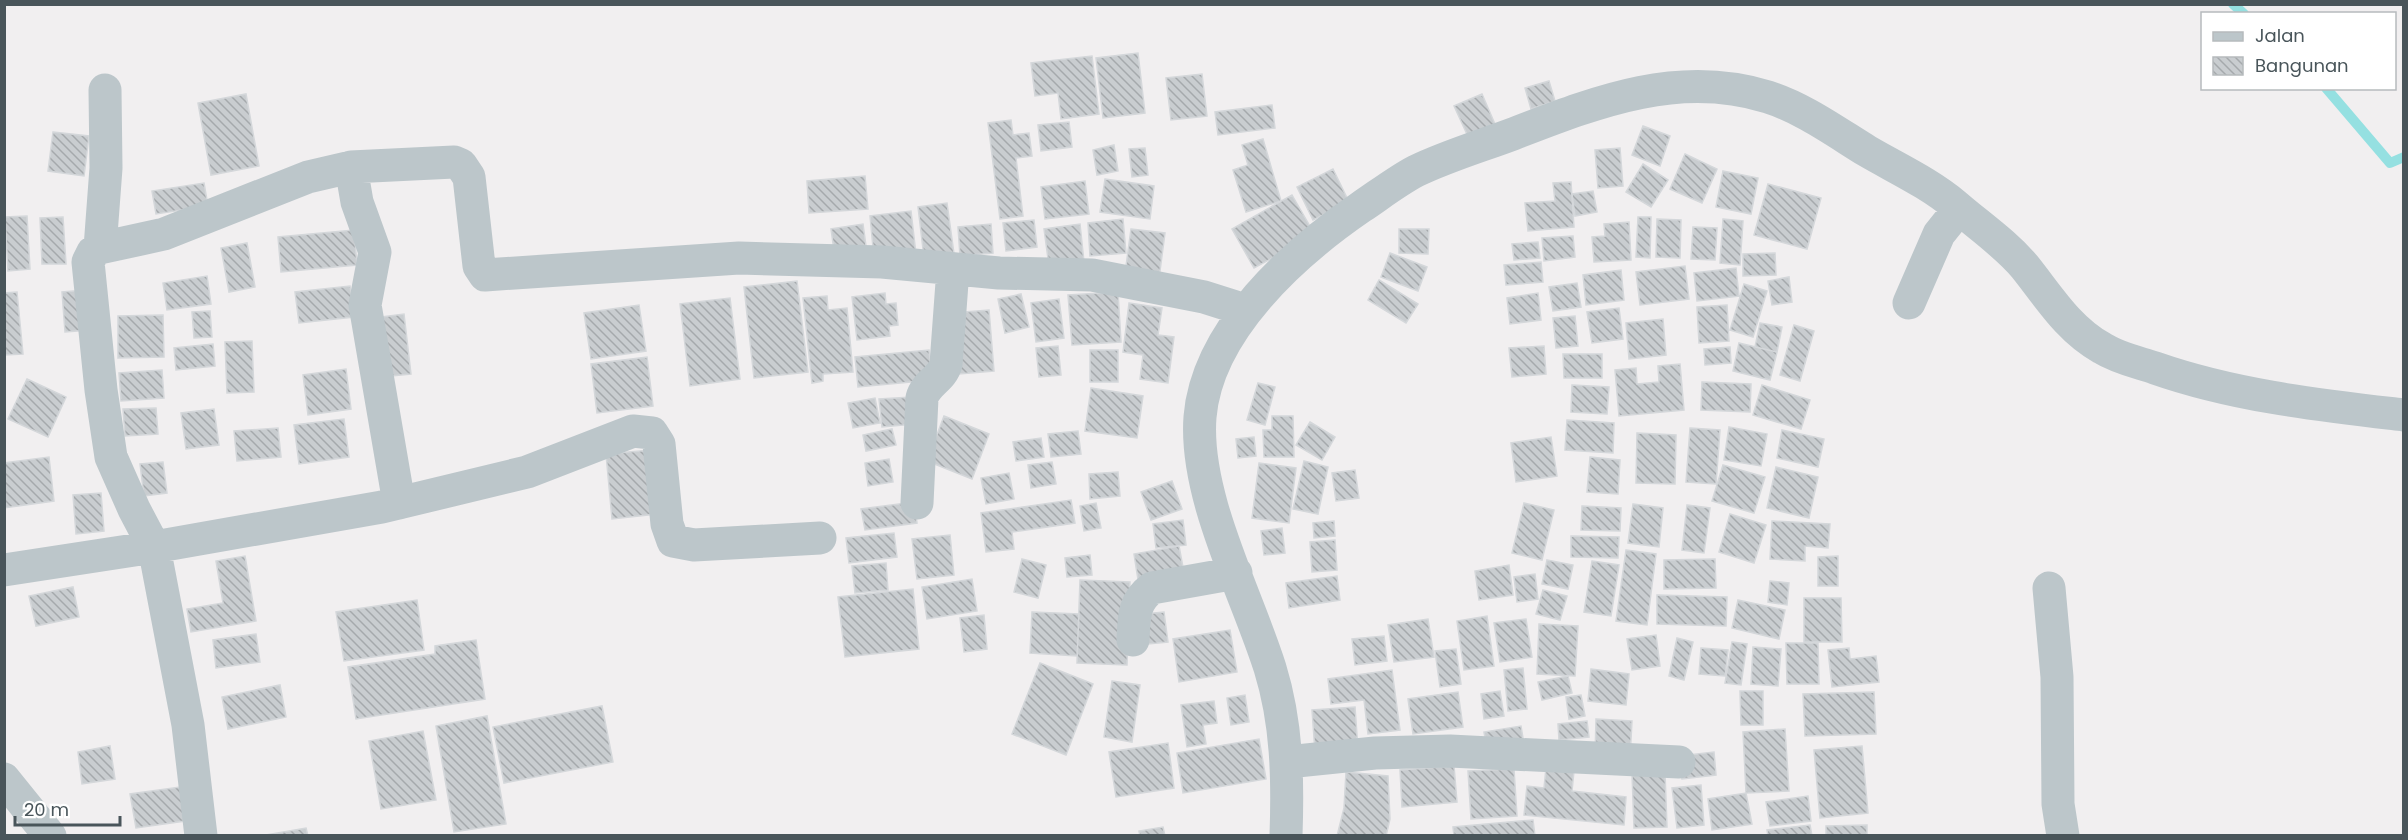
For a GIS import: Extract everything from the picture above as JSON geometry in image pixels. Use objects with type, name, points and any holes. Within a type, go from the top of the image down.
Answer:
[{"type":"street","points":[[1286,836],[1303,760],[1281,710],[1270,668],[1207,490],[1200,458],[1200,414],[1209,374],[1223,345],[1245,310],[1338,222],[1416,172],[1614,97],[1653,90],[1694,87],[1724,89],[1769,97],[1812,118],[1949,220],[2023,264],[2051,302],[2084,337],[2108,352],[2180,377],[2279,400],[2403,414]]},
{"type":"street","points":[[105,90],[106,168],[100,248],[88,262],[111,457],[134,510],[154,547],[188,725],[201,836]]},
{"type":"street","points":[[100,248],[164,234],[308,177],[351,167],[394,163],[454,162],[461,165],[469,177],[479,266],[485,275],[748,258],[882,262],[999,273],[1092,275],[1204,297],[1245,310]]},
{"type":"street","points":[[351,167],[357,202],[375,252],[365,305],[399,503]]},
{"type":"street","points":[[1908,303],[1949,220]]},
{"type":"street","points":[[917,503],[922,398],[925,388],[941,375],[946,364],[953,269]]},
{"type":"street","points":[[4,570],[154,547],[399,503],[527,472],[609,439],[641,430],[652,433],[659,444],[667,524],[673,541],[694,545],[820,538]]},
{"type":"street","points":[[1133,640],[1134,610],[1142,595],[1152,588],[1236,573]]},
{"type":"street","points":[[2049,588],[2057,677],[2058,804],[2063,836]]},
{"type":"street","points":[[1303,760],[1375,753],[1450,752],[1679,762]]},
{"type":"street","points":[[4,779],[50,836]]},
{"type":"building","points":[[1138,53],[1145,113],[1103,118],[1096,58]]},
{"type":"building","points":[[1092,56],[1099,114],[1061,119],[1058,93],[1035,96],[1031,63]]},
{"type":"building","points":[[1202,74],[1207,116],[1171,120],[1166,78]]},
{"type":"building","points":[[1549,81],[1555,101],[1531,109],[1525,88]]},
{"type":"building","points":[[246,94],[259,166],[211,175],[198,103]]},
{"type":"building","points":[[1482,94],[1498,131],[1471,143],[1454,106]]},
{"type":"building","points":[[1272,105],[1275,128],[1218,135],[1215,112]]},
{"type":"building","points":[[1011,120],[1013,135],[1029,133],[1032,156],[1016,158],[1023,216],[1000,219],[988,123]]},
{"type":"building","points":[[1069,122],[1072,147],[1041,151],[1038,125]]},
{"type":"building","points":[[1643,126],[1670,136],[1660,166],[1632,155]]},
{"type":"building","points":[[53,132],[89,136],[84,176],[48,171]]},
{"type":"building","points":[[1263,139],[1281,201],[1246,212],[1233,170],[1248,165],[1242,145]]},
{"type":"building","points":[[1114,145],[1118,171],[1097,175],[1093,150]]},
{"type":"building","points":[[1145,148],[1148,175],[1132,177],[1129,149]]},
{"type":"building","points":[[1620,148],[1623,186],[1598,188],[1595,150]]},
{"type":"building","points":[[1685,154],[1717,169],[1702,203],[1670,189]]},
{"type":"building","points":[[1643,164],[1668,180],[1651,207],[1626,192]]},
{"type":"building","points":[[1333,169],[1349,202],[1313,220],[1297,187]]},
{"type":"building","points":[[1723,171],[1758,178],[1751,214],[1716,207]]},
{"type":"building","points":[[865,176],[868,209],[809,213],[807,181]]},
{"type":"building","points":[[1105,179],[1154,186],[1150,219],[1100,212]]},
{"type":"building","points":[[1085,181],[1089,214],[1045,219],[1041,187]]},
{"type":"building","points":[[1571,182],[1574,227],[1528,231],[1525,203],[1555,201],[1553,183]]},
{"type":"building","points":[[204,183],[208,206],[156,214],[152,191]]},
{"type":"building","points":[[1768,184],[1821,198],[1807,249],[1754,235]]},
{"type":"building","points":[[1593,191],[1597,212],[1575,216],[1572,194]]},
{"type":"building","points":[[1292,195],[1315,235],[1254,268],[1232,229]]},
{"type":"building","points":[[947,203],[955,261],[925,266],[918,207]]},
{"type":"building","points":[[911,211],[916,254],[874,258],[870,216]]},
{"type":"building","points":[[27,216],[30,269],[8,271],[5,217]]},
{"type":"building","points":[[63,217],[66,264],[42,264],[40,218]]},
{"type":"building","points":[[1638,217],[1651,217],[1650,258],[1636,257]]},
{"type":"building","points":[[1123,219],[1126,253],[1090,256],[1088,223]]},
{"type":"building","points":[[1657,219],[1681,220],[1680,258],[1656,257]]},
{"type":"building","points":[[1723,219],[1743,221],[1740,265],[1720,263]]},
{"type":"building","points":[[1034,220],[1037,247],[1006,251],[1003,223]]},
{"type":"building","points":[[1629,222],[1631,260],[1594,262],[1592,237],[1605,236],[1604,224]]},
{"type":"building","points":[[863,224],[867,253],[835,258],[831,229]]},
{"type":"building","points":[[991,224],[993,253],[960,256],[958,227]]},
{"type":"building","points":[[1080,224],[1084,262],[1049,266],[1044,229]]},
{"type":"building","points":[[1693,227],[1717,228],[1715,260],[1691,259]]},
{"type":"building","points":[[1131,229],[1165,233],[1158,286],[1124,281]]},
{"type":"building","points":[[1399,229],[1429,229],[1428,254],[1399,253]]},
{"type":"building","points":[[354,230],[357,265],[281,272],[278,237]]},
{"type":"building","points":[[1573,236],[1575,257],[1544,261],[1542,238]]},
{"type":"building","points":[[1538,242],[1540,258],[1514,260],[1512,244]]},
{"type":"building","points":[[247,243],[255,287],[229,292],[221,248]]},
{"type":"building","points":[[1390,253],[1427,267],[1418,291],[1381,277]]},
{"type":"building","points":[[1775,253],[1776,275],[1743,276],[1743,254]]},
{"type":"building","points":[[1541,262],[1543,282],[1506,285],[1504,265]]},
{"type":"building","points":[[1685,266],[1689,299],[1640,305],[1636,272]]},
{"type":"building","points":[[1736,268],[1739,296],[1697,301],[1694,273]]},
{"type":"building","points":[[1621,270],[1624,300],[1586,305],[1583,275]]},
{"type":"building","points":[[207,276],[211,304],[167,310],[163,283]]},
{"type":"building","points":[[1789,277],[1792,302],[1772,305],[1768,281]]},
{"type":"building","points":[[1379,280],[1418,304],[1406,323],[1368,300]]},
{"type":"building","points":[[797,281],[808,372],[754,378],[744,287]]},
{"type":"building","points":[[1577,283],[1581,307],[1553,311],[1549,287]]},
{"type":"building","points":[[1744,284],[1767,291],[1753,337],[1730,330]]},
{"type":"building","points":[[350,286],[354,317],[299,323],[295,292]]},
{"type":"building","points":[[86,290],[90,330],[65,332],[62,292]]},
{"type":"building","points":[[17,292],[23,354],[4,355],[4,293]]},
{"type":"building","points":[[1118,292],[1121,342],[1072,345],[1068,295]]},
{"type":"building","points":[[885,293],[886,304],[896,303],[898,325],[889,326],[890,336],[857,340],[852,297]]},
{"type":"building","points":[[1538,293],[1541,320],[1510,324],[1507,298]]},
{"type":"building","points":[[1021,294],[1029,327],[1005,333],[998,299]]},
{"type":"building","points":[[827,296],[828,310],[847,308],[853,372],[823,374],[823,381],[812,383],[803,298]]},
{"type":"building","points":[[730,298],[740,379],[690,386],[680,304]]},
{"type":"building","points":[[1059,299],[1064,338],[1036,342],[1031,303]]},
{"type":"building","points":[[1129,303],[1162,308],[1158,335],[1174,337],[1168,383],[1140,379],[1143,355],[1123,352]]},
{"type":"building","points":[[639,305],[646,351],[591,359],[584,313]]},
{"type":"building","points":[[1727,305],[1729,341],[1699,343],[1697,307]]},
{"type":"building","points":[[1619,308],[1623,339],[1592,343],[1587,312]]},
{"type":"building","points":[[989,310],[994,371],[959,374],[952,313]]},
{"type":"building","points":[[210,311],[212,337],[194,338],[192,312]]},
{"type":"building","points":[[404,314],[411,374],[381,377],[374,318]]},
{"type":"building","points":[[163,315],[164,357],[118,358],[118,316]]},
{"type":"building","points":[[1575,316],[1578,346],[1556,348],[1553,318]]},
{"type":"building","points":[[1663,319],[1666,355],[1629,359],[1626,323]]},
{"type":"building","points":[[1760,323],[1782,327],[1777,352],[1755,347]]},
{"type":"building","points":[[1794,325],[1814,331],[1800,381],[1780,375]]},
{"type":"building","points":[[252,341],[254,392],[227,393],[225,342]]},
{"type":"building","points":[[1739,343],[1777,352],[1770,380],[1733,371]]},
{"type":"building","points":[[213,344],[215,366],[176,370],[174,348]]},
{"type":"building","points":[[1058,346],[1061,375],[1039,377],[1036,348]]},
{"type":"building","points":[[1544,346],[1546,374],[1512,377],[1509,348]]},
{"type":"building","points":[[1730,347],[1731,363],[1705,365],[1704,349]]},
{"type":"building","points":[[929,350],[932,380],[858,387],[855,357]]},
{"type":"building","points":[[1090,350],[1118,350],[1118,382],[1090,382]]},
{"type":"building","points":[[1563,354],[1602,354],[1602,378],[1564,378]]},
{"type":"building","points":[[647,357],[653,406],[597,413],[591,364]]},
{"type":"building","points":[[1680,364],[1684,410],[1619,416],[1615,370],[1636,368],[1637,384],[1659,382],[1658,366]]},
{"type":"building","points":[[346,369],[351,409],[308,415],[303,375]]},
{"type":"building","points":[[162,370],[164,398],[121,401],[119,373]]},
{"type":"building","points":[[27,379],[66,397],[48,437],[8,419]]},
{"type":"building","points":[[1702,382],[1751,384],[1750,412],[1701,410]]},
{"type":"building","points":[[1258,383],[1275,387],[1265,425],[1247,420]]},
{"type":"building","points":[[1572,385],[1609,387],[1607,414],[1571,412]]},
{"type":"building","points":[[1762,385],[1810,400],[1801,429],[1753,415]]},
{"type":"building","points":[[1091,388],[1143,396],[1137,438],[1085,431]]},
{"type":"building","points":[[912,397],[914,424],[882,427],[879,399]]},
{"type":"building","points":[[875,398],[880,423],[853,428],[848,403]]},
{"type":"building","points":[[156,408],[158,434],[125,436],[123,409]]},
{"type":"building","points":[[214,409],[219,445],[186,449],[181,413]]},
{"type":"building","points":[[944,416],[989,434],[972,479],[927,461]]},
{"type":"building","points":[[1272,416],[1293,416],[1294,457],[1264,457],[1263,430],[1272,430]]},
{"type":"building","points":[[344,419],[349,457],[299,464],[294,425]]},
{"type":"building","points":[[1567,420],[1614,423],[1613,453],[1565,450]]},
{"type":"building","points":[[1310,422],[1335,437],[1322,460],[1296,445]]},
{"type":"building","points":[[1729,427],[1767,434],[1761,466],[1724,460]]},
{"type":"building","points":[[278,428],[281,457],[237,461],[234,431]]},
{"type":"building","points":[[1690,428],[1720,430],[1716,484],[1686,482]]},
{"type":"building","points":[[892,429],[896,445],[866,451],[863,435]]},
{"type":"building","points":[[1782,430],[1824,439],[1818,467],[1777,458]]},
{"type":"building","points":[[1078,431],[1081,454],[1051,457],[1048,434]]},
{"type":"building","points":[[1637,433],[1676,435],[1675,484],[1636,483]]},
{"type":"building","points":[[1254,437],[1256,456],[1238,458],[1236,439]]},
{"type":"building","points":[[1551,437],[1557,476],[1516,482],[1511,443]]},
{"type":"building","points":[[1041,438],[1044,457],[1016,461],[1013,442]]},
{"type":"building","points":[[651,450],[657,514],[612,519],[606,454]]},
{"type":"building","points":[[49,457],[54,501],[4,508],[4,463]]},
{"type":"building","points":[[1590,457],[1620,460],[1618,494],[1587,492]]},
{"type":"building","points":[[889,459],[893,482],[868,486],[865,463]]},
{"type":"building","points":[[1304,461],[1328,467],[1318,514],[1293,509]]},
{"type":"building","points":[[163,462],[167,493],[144,496],[140,464]]},
{"type":"building","points":[[1052,462],[1056,484],[1031,488],[1028,465]]},
{"type":"building","points":[[1259,463],[1296,468],[1289,523],[1252,518]]},
{"type":"building","points":[[1723,465],[1765,477],[1754,513],[1712,501]]},
{"type":"building","points":[[1776,467],[1818,477],[1809,518],[1767,508]]},
{"type":"building","points":[[1355,470],[1359,498],[1336,501],[1332,473]]},
{"type":"building","points":[[1118,472],[1120,496],[1090,499],[1089,474]]},
{"type":"building","points":[[1009,473],[1014,499],[986,504],[981,478]]},
{"type":"building","points":[[1172,481],[1182,509],[1151,520],[1141,492]]},
{"type":"building","points":[[101,493],[104,531],[76,534],[73,495]]},
{"type":"building","points":[[1071,500],[1075,523],[1012,532],[1014,549],[986,552],[981,513]]},
{"type":"building","points":[[914,502],[917,523],[865,530],[861,509]]},
{"type":"building","points":[[1096,503],[1101,528],[1084,531],[1080,506]]},
{"type":"building","points":[[1524,503],[1554,510],[1542,560],[1512,553]]},
{"type":"building","points":[[1633,504],[1663,508],[1659,547],[1628,543]]},
{"type":"building","points":[[1687,505],[1710,508],[1704,553],[1682,550]]},
{"type":"building","points":[[1582,506],[1621,508],[1620,531],[1581,530]]},
{"type":"building","points":[[1730,514],[1766,525],[1754,563],[1719,552]]},
{"type":"building","points":[[1183,520],[1186,545],[1156,548],[1153,524]]},
{"type":"building","points":[[1334,521],[1335,536],[1314,538],[1313,523]]},
{"type":"building","points":[[1772,521],[1830,524],[1828,548],[1805,546],[1805,561],[1770,559]]},
{"type":"building","points":[[1282,528],[1285,553],[1264,555],[1261,531]]},
{"type":"building","points":[[894,533],[897,557],[849,563],[846,538]]},
{"type":"building","points":[[950,535],[954,575],[917,579],[912,539]]},
{"type":"building","points":[[1571,536],[1619,537],[1618,558],[1571,557]]},
{"type":"building","points":[[1335,540],[1337,570],[1312,572],[1310,542]]},
{"type":"building","points":[[1179,546],[1185,578],[1139,586],[1134,554]]},
{"type":"building","points":[[1626,550],[1656,554],[1647,625],[1616,621]]},
{"type":"building","points":[[1090,555],[1092,575],[1067,577],[1065,558]]},
{"type":"building","points":[[245,556],[256,621],[191,632],[187,609],[223,603],[216,561]]},
{"type":"building","points":[[1838,556],[1838,586],[1818,586],[1818,557]]},
{"type":"building","points":[[1022,559],[1046,565],[1038,598],[1014,592]]},
{"type":"building","points":[[1715,559],[1716,588],[1664,589],[1664,560]]},
{"type":"building","points":[[1547,560],[1573,565],[1568,589],[1542,584]]},
{"type":"building","points":[[1592,561],[1619,565],[1611,616],[1584,612]]},
{"type":"building","points":[[886,563],[888,590],[855,593],[852,566]]},
{"type":"building","points":[[1509,565],[1513,595],[1479,600],[1475,571]]},
{"type":"building","points":[[1535,574],[1538,599],[1517,602],[1514,577]]},
{"type":"building","points":[[1337,576],[1340,600],[1289,608],[1286,583]]},
{"type":"building","points":[[972,579],[977,611],[927,619],[922,587]]},
{"type":"building","points":[[1080,580],[1130,582],[1127,665],[1077,663]]},
{"type":"building","points":[[1770,581],[1789,583],[1787,605],[1768,602]]},
{"type":"building","points":[[73,587],[79,617],[36,626],[29,596]]},
{"type":"building","points":[[913,589],[919,649],[845,657],[838,597]]},
{"type":"building","points":[[1543,590],[1567,596],[1560,620],[1536,614]]},
{"type":"building","points":[[1657,595],[1727,597],[1726,626],[1657,624]]},
{"type":"building","points":[[1804,598],[1841,598],[1842,642],[1804,642]]},
{"type":"building","points":[[417,600],[424,650],[344,661],[336,612]]},
{"type":"building","points":[[1738,600],[1785,610],[1779,639],[1732,628]]},
{"type":"building","points":[[1032,612],[1079,614],[1077,656],[1030,653]]},
{"type":"building","points":[[1164,612],[1168,642],[1148,644],[1144,614]]},
{"type":"building","points":[[984,615],[987,649],[964,652],[960,618]]},
{"type":"building","points":[[1487,616],[1494,666],[1464,670],[1457,621]]},
{"type":"building","points":[[1428,619],[1434,657],[1394,662],[1388,625]]},
{"type":"building","points":[[1526,619],[1532,657],[1500,662],[1494,623]]},
{"type":"building","points":[[1539,624],[1578,626],[1575,676],[1537,674]]},
{"type":"building","points":[[1230,630],[1237,672],[1179,682],[1173,639]]},
{"type":"building","points":[[256,634],[260,662],[216,668],[213,640]]},
{"type":"building","points":[[1656,635],[1660,666],[1632,670],[1627,639]]},
{"type":"building","points":[[1384,636],[1387,661],[1355,665],[1352,639]]},
{"type":"building","points":[[1677,638],[1693,642],[1684,680],[1669,676]]},
{"type":"building","points":[[476,640],[485,699],[356,719],[348,667],[435,654],[435,646]]},
{"type":"building","points":[[1732,642],[1747,644],[1741,685],[1725,683]]},
{"type":"building","points":[[1786,643],[1818,643],[1819,684],[1787,684]]},
{"type":"building","points":[[1753,647],[1781,649],[1778,686],[1751,684]]},
{"type":"building","points":[[1701,648],[1728,650],[1725,676],[1699,674]]},
{"type":"building","points":[[1849,648],[1850,659],[1876,656],[1879,682],[1832,687],[1828,650]]},
{"type":"building","points":[[1456,649],[1461,684],[1440,687],[1435,651]]},
{"type":"building","points":[[1040,663],[1093,684],[1066,755],[1012,734]]},
{"type":"building","points":[[1523,668],[1527,709],[1508,711],[1504,670]]},
{"type":"building","points":[[1591,669],[1629,674],[1626,705],[1588,701]]},
{"type":"building","points":[[1392,670],[1400,730],[1368,734],[1364,700],[1331,704],[1328,679]]},
{"type":"building","points":[[1568,676],[1572,693],[1542,700],[1538,682]]},
{"type":"building","points":[[1112,681],[1140,685],[1132,742],[1104,737]]},
{"type":"building","points":[[280,685],[286,717],[228,729],[222,697]]},
{"type":"building","points":[[1500,691],[1504,716],[1484,719],[1481,694]]},
{"type":"building","points":[[1740,691],[1763,691],[1763,725],[1741,725]]},
{"type":"building","points":[[1458,692],[1463,727],[1413,734],[1408,699]]},
{"type":"building","points":[[1874,692],[1876,734],[1805,736],[1803,694]]},
{"type":"building","points":[[1245,695],[1249,722],[1231,725],[1227,698]]},
{"type":"building","points":[[1581,695],[1585,716],[1569,719],[1566,697]]},
{"type":"building","points":[[1214,701],[1217,723],[1203,725],[1206,744],[1187,747],[1181,705]]},
{"type":"building","points":[[602,706],[613,762],[504,783],[493,727]]},
{"type":"building","points":[[1355,707],[1358,749],[1315,752],[1312,710]]},
{"type":"building","points":[[487,716],[506,824],[454,832],[436,726]]},
{"type":"building","points":[[1596,719],[1632,721],[1630,758],[1595,757]]},
{"type":"building","points":[[1587,721],[1589,737],[1559,740],[1558,724]]},
{"type":"building","points":[[1521,726],[1524,744],[1487,749],[1484,732]]},
{"type":"building","points":[[1785,729],[1789,791],[1746,793],[1743,732]]},
{"type":"building","points":[[423,731],[436,800],[381,809],[369,741]]},
{"type":"building","points":[[1259,739],[1266,779],[1183,793],[1177,753]]},
{"type":"building","points":[[1168,743],[1174,788],[1116,797],[1109,752]]},
{"type":"building","points":[[110,746],[115,779],[82,784],[78,752]]},
{"type":"building","points":[[1862,746],[1868,813],[1820,818],[1814,750]]},
{"type":"building","points":[[1714,752],[1716,775],[1682,779],[1680,756]]},
{"type":"building","points":[[1454,766],[1457,802],[1402,807],[1400,770]]},
{"type":"building","points":[[1546,768],[1574,771],[1572,791],[1626,797],[1624,825],[1524,815],[1527,786],[1544,788]]},
{"type":"building","points":[[1514,769],[1517,816],[1471,819],[1468,771]]},
{"type":"building","points":[[1346,772],[1388,776],[1390,819],[1386,836],[1337,836],[1344,808]]},
{"type":"building","points":[[1665,773],[1667,827],[1634,828],[1632,774]]},
{"type":"building","points":[[1701,785],[1704,825],[1677,828],[1672,788]]},
{"type":"building","points":[[180,787],[185,821],[136,828],[130,794]]},
{"type":"building","points":[[1746,793],[1752,824],[1712,830],[1708,799]]},
{"type":"building","points":[[1808,796],[1811,821],[1770,826],[1766,802]]},
{"type":"building","points":[[1533,820],[1535,836],[1454,836],[1453,827]]},
{"type":"building","points":[[1810,825],[1812,836],[1768,836],[1767,830]]},
{"type":"building","points":[[1867,825],[1867,836],[1826,836],[1826,826]]},
{"type":"building","points":[[1163,827],[1165,836],[1140,836],[1139,831]]},
{"type":"building","points":[[306,828],[308,836],[260,836]]},
{"type":"waterway","points":[[2233,4],[2242,12]]},
{"type":"waterway","points":[[2328,90],[2390,163],[2404,157]]}]
